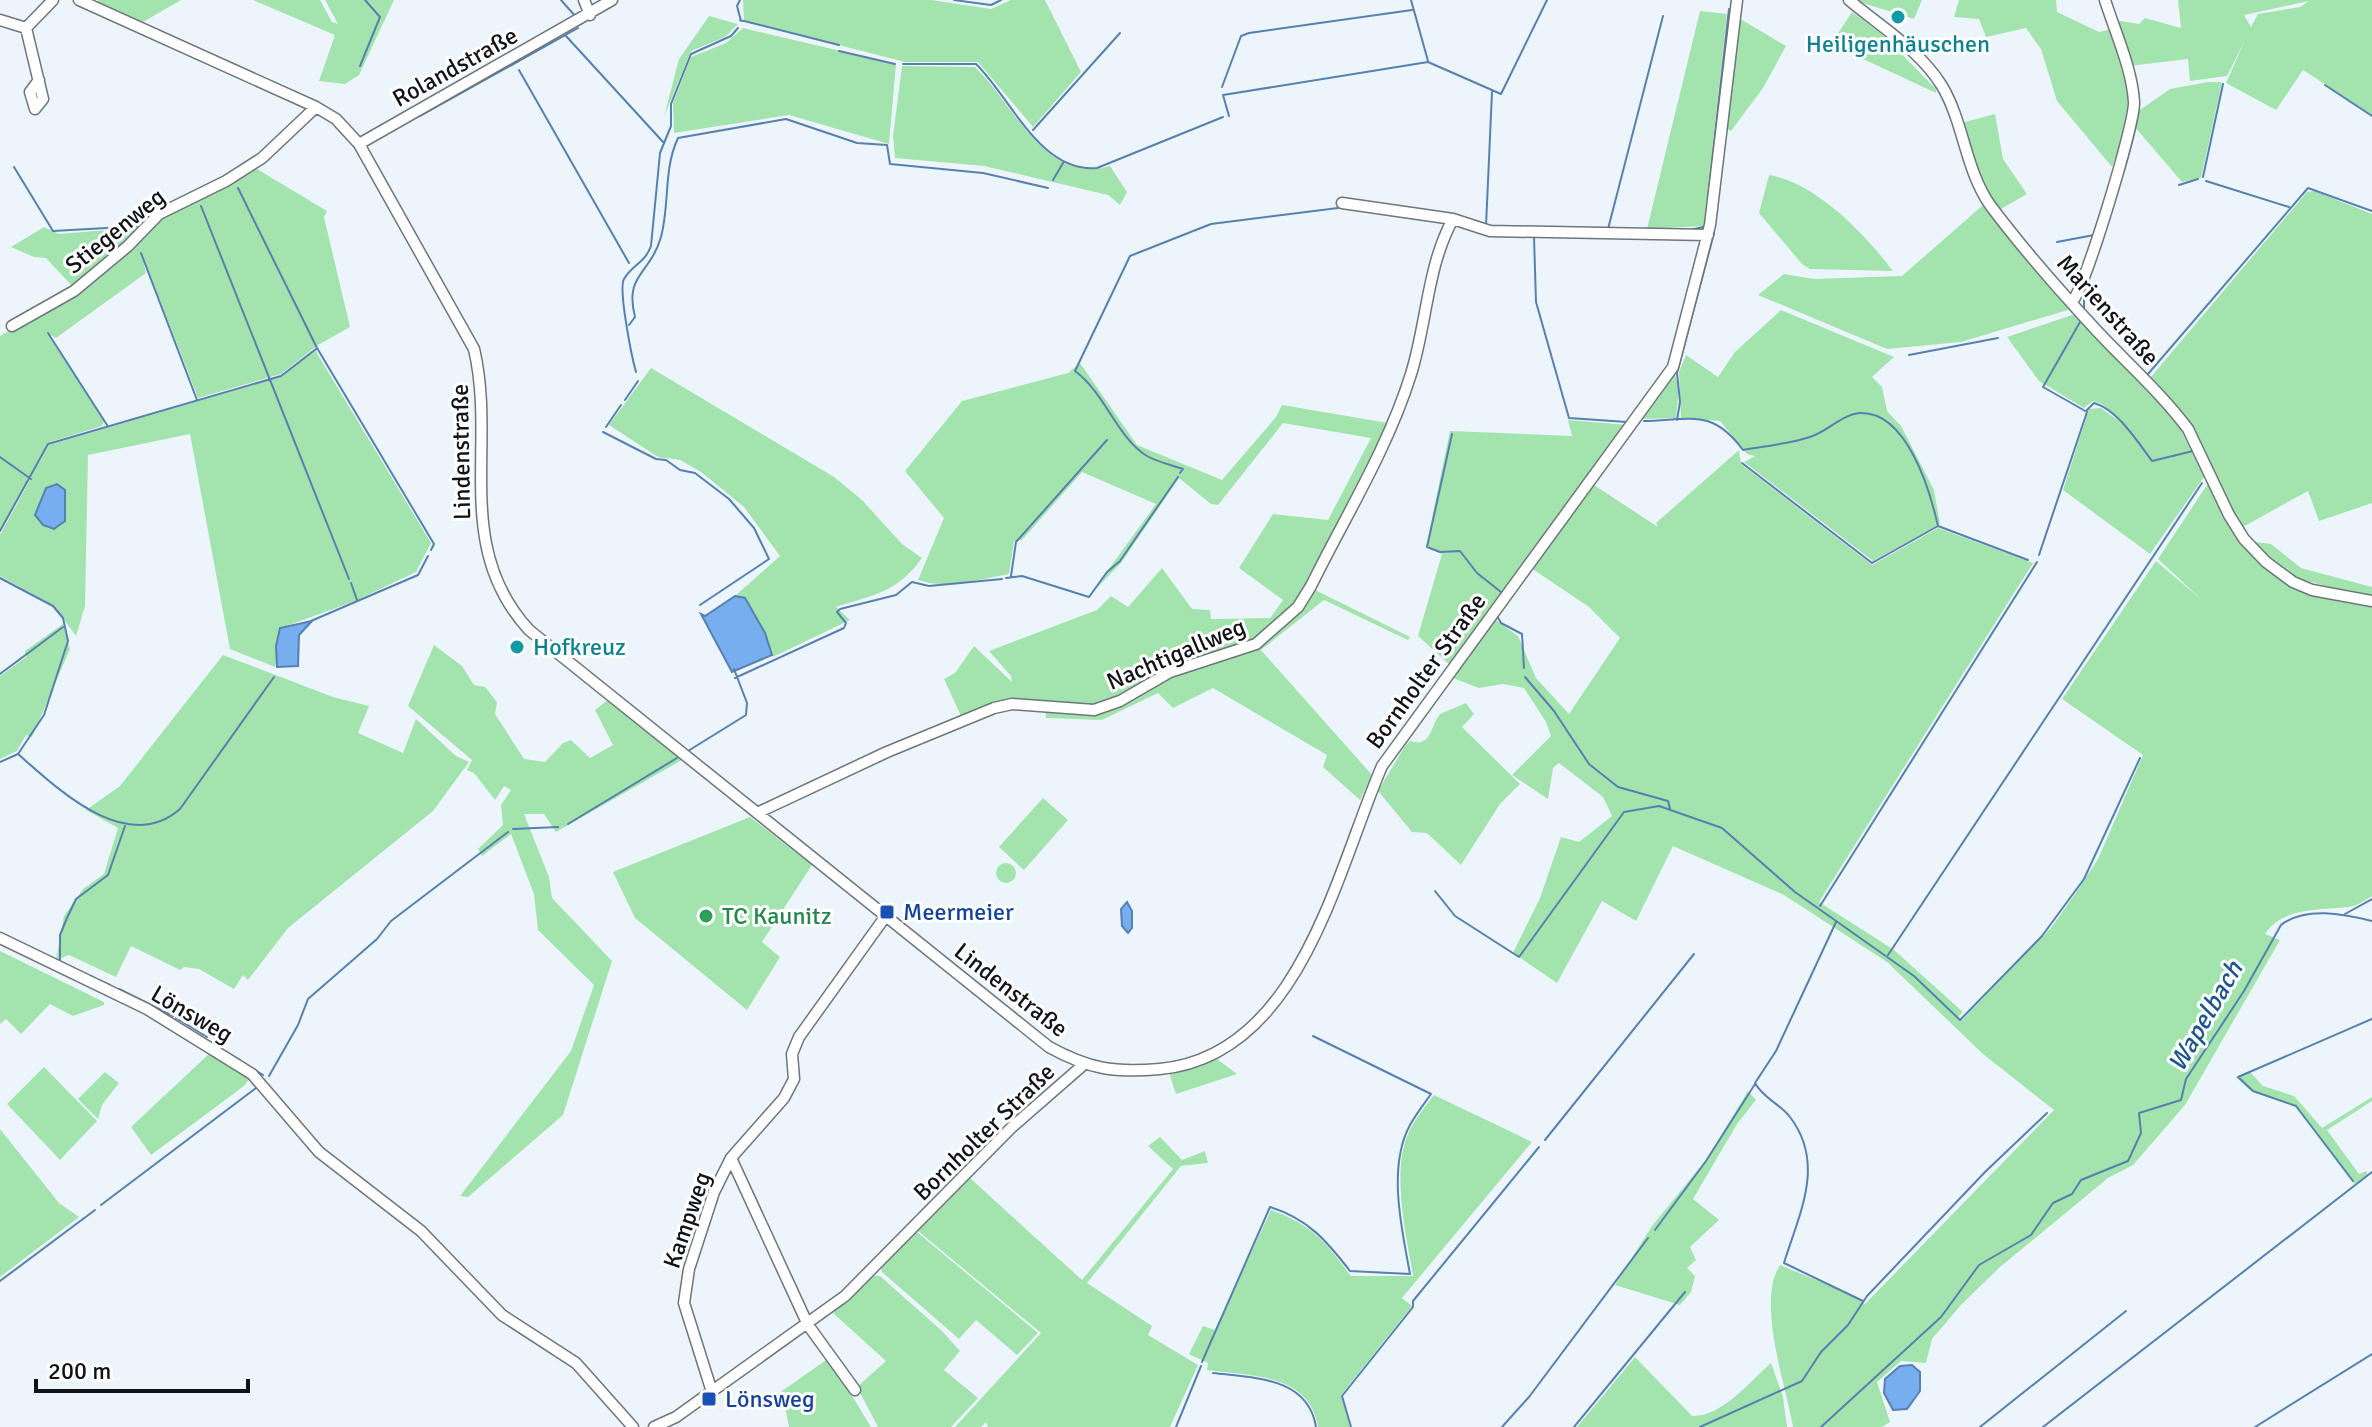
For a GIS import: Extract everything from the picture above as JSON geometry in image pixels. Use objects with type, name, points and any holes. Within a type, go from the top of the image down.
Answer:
[{"type":"street","points":[[26,28],[53,0]]},
{"type":"street","name":"Lindenstraße","points":[[79,0],[316,107],[336,119],[359,144],[474,349],[480,384],[479,499],[483,542],[517,617],[885,917],[1049,1047],[1082,1066]]},
{"type":"street","points":[[584,0],[590,15]]},
{"type":"street","name":"Rolandstraße","points":[[359,144],[612,0]]},
{"type":"street","name":"Bornholter Straße","points":[[654,1427],[676,1417],[845,1296],[1012,1127],[1082,1066],[1139,1071],[1191,1063],[1217,1054],[1272,1007],[1333,899],[1360,816],[1382,766],[1673,367],[1708,235],[1737,0]]},
{"type":"street","name":"Marienstraße","points":[[1849,0],[1893,32],[1942,86],[1959,124],[1975,177],[1988,201],[2072,302],[2188,429],[2229,515],[2244,539],[2266,562],[2293,582],[2312,590],[2372,601]]},
{"type":"street","points":[[2072,302],[2112,193],[2134,110],[2132,88],[2105,0]]},
{"type":"street","points":[[0,20],[26,28]]},
{"type":"street","points":[[26,28],[39,80]]},
{"type":"street","name":"Stiegenweg","points":[[12,326],[74,291],[128,246],[159,214],[226,181],[262,158],[316,107]]},
{"type":"street","points":[[1342,203],[1453,219],[1490,231],[1708,235]]},
{"type":"street","name":"Nachtigallweg","points":[[757,813],[887,752],[994,708],[1012,704],[1094,710],[1120,701],[1170,672],[1256,644],[1298,607],[1311,586],[1396,415],[1412,372],[1439,253],[1453,219]]},
{"type":"street","name":"Kampweg","points":[[712,1392],[684,1303],[685,1287],[701,1228],[731,1158],[784,1098],[794,1079],[792,1054],[799,1037],[885,917]]},
{"type":"street","name":"Lönsweg","points":[[0,938],[147,1009],[252,1074],[319,1152],[421,1231],[502,1315],[576,1363],[600,1386],[633,1427]]},
{"type":"street","points":[[731,1158],[808,1325],[855,1390]]},
{"type":"street","points":[[620,1427],[621,1415]]},
{"type":"green space","points":[[99,0],[181,0],[143,22],[94,3]]},
{"type":"green space","points":[[253,0],[320,0],[332,22],[338,24],[325,0],[394,0],[359,75],[345,84],[319,81],[335,35]]},
{"type":"green space","points":[[743,0],[931,0],[991,9],[1011,0],[1045,0],[1081,72],[1033,127],[978,62],[905,62],[744,21]]},
{"type":"green space","points":[[1853,0],[1922,0],[1914,19]]},
{"type":"green space","points":[[1959,0],[2056,0],[2057,12],[2099,32],[2112,29],[2128,98],[2125,128],[2112,167],[2057,101],[2041,49],[2026,28],[1986,37],[1979,19],[1954,17]]},
{"type":"green space","points":[[2178,0],[2372,0],[2372,115],[2303,70],[2276,110],[2226,83],[2245,40],[2227,76],[2190,81],[2188,59],[2129,66],[2114,20],[2139,24],[2145,18],[2181,28]],"holes":[[[2309,1],[2300,7],[2258,14],[2251,27],[2244,15]]]},
{"type":"green space","points":[[1700,11],[1727,14],[1704,226],[1647,229]]},
{"type":"green space","points":[[1852,12],[1881,33],[1936,89],[1936,93],[1831,44]]},
{"type":"green space","points":[[709,16],[738,24],[725,37],[691,51],[664,117],[679,59]]},
{"type":"green space","points":[[1737,17],[1786,46],[1763,88],[1731,131],[1725,128]]},
{"type":"green space","points":[[743,28],[896,64],[889,144],[789,115],[674,133],[673,103],[691,57],[726,43]]},
{"type":"green space","points":[[902,66],[975,67],[1032,138],[1049,153],[1067,164],[1087,169],[1110,166],[1127,192],[1120,205],[1108,195],[984,166],[895,158],[893,136]]},
{"type":"green space","points":[[2222,82],[2201,178],[2182,182],[2134,126],[2137,112],[2170,89]]},
{"type":"green space","points":[[1995,114],[2003,159],[2027,194],[1999,210],[1983,186],[1961,123]]},
{"type":"green space","points":[[256,165],[257,169],[327,211],[324,217],[350,327],[318,345],[281,374],[198,398],[141,251],[146,273],[56,338],[47,333],[104,421],[102,426],[50,442],[31,478],[0,456],[0,336],[87,287],[145,238],[143,235],[158,220]]},
{"type":"green space","points":[[1769,175],[1787,180],[1822,199],[1869,242],[1893,271],[1810,269],[1802,264],[1759,213]]},
{"type":"green space","points":[[2314,191],[2372,214],[2372,503],[2319,521],[2308,491],[2239,529],[2190,426],[2150,378],[2307,192]]},
{"type":"green space","points":[[1983,205],[2071,309],[1961,342],[1887,349],[1758,295],[1784,274],[1814,279],[1902,276]]},
{"type":"green space","points":[[44,227],[59,234],[143,227],[73,287],[46,258],[34,257],[11,247]]},
{"type":"green space","points":[[1781,310],[1894,357],[1872,377],[1882,387],[1887,411],[1901,426],[1934,490],[1940,524],[1873,561],[1744,462],[1755,456],[1747,454],[1720,421],[1681,418],[1679,372],[1686,355],[1718,377],[1735,352]]},
{"type":"green space","points":[[2075,314],[2173,414],[2204,477],[2150,554],[2063,490],[2089,409],[2101,408],[2131,430],[2102,404],[2093,401],[2084,408],[2039,381],[2007,337]]},
{"type":"green space","points":[[315,350],[431,543],[416,572],[355,601],[281,628],[275,667],[230,649],[190,434],[88,455],[85,606],[76,636],[53,605],[0,576],[0,535],[49,445],[280,377]]},
{"type":"green space","points":[[1080,363],[1137,445],[1222,480],[1276,417],[1282,405],[1388,423],[1394,429],[1309,587],[1410,637],[1408,640],[1324,600],[1261,650],[1372,775],[1360,800],[1323,767],[1327,755],[1213,688],[1173,708],[1158,693],[1102,720],[1046,718],[1045,705],[1010,702],[962,718],[944,679],[955,673],[974,646],[1012,682],[1011,676],[989,651],[1097,610],[1111,596],[1128,607],[1162,568],[1192,609],[1210,610],[1211,619],[1270,618],[1283,600],[1239,568],[1273,514],[1328,520],[1371,438],[1283,423],[1218,505],[1211,504],[1179,478],[1121,563],[1090,595],[1156,504],[1082,472],[1022,540],[1014,541],[1009,574],[952,584],[918,580],[944,518],[905,471],[962,401],[1068,373]]},
{"type":"green space","points":[[651,368],[834,477],[862,500],[902,544],[922,558],[904,578],[884,591],[836,607],[850,620],[773,657],[746,599],[735,596],[780,556],[744,507],[701,472],[680,460],[658,457],[609,425]]},
{"type":"green space","points":[[1675,374],[1679,389],[1676,418],[1643,419]]},
{"type":"green space","points":[[1568,420],[1628,425],[1450,665],[1418,636],[1442,554],[1426,547],[1450,431],[1572,436]]},
{"type":"green space","points":[[1739,450],[1741,464],[1872,565],[1938,528],[2033,563],[1819,902],[1894,950],[1963,1012],[1958,1017],[1962,1020],[2051,928],[2098,859],[2143,755],[2062,699],[2156,561],[2203,601],[2158,559],[2209,482],[2227,523],[2242,546],[2296,590],[2372,605],[2372,896],[2352,906],[2292,914],[2272,925],[2265,934],[2280,940],[2185,1105],[2133,1165],[2108,1178],[2000,1267],[1961,1305],[1932,1339],[1926,1363],[1901,1361],[1877,1382],[1890,1422],[1882,1427],[1793,1427],[1772,1321],[1773,1281],[1780,1265],[1850,1294],[1865,1304],[2054,1110],[1983,1054],[1887,962],[1784,895],[1673,846],[1636,921],[1602,901],[1557,983],[1513,953],[1540,898],[1561,837],[1579,842],[1612,816],[1603,797],[1559,763],[1553,768],[1548,799],[1512,775],[1551,736],[1546,722],[1524,688],[1503,684],[1479,688],[1450,677],[1493,618],[1518,636],[1536,678],[1569,714],[1620,638],[1589,607],[1531,568],[1594,485],[1658,527],[1656,523]]},
{"type":"green space","points":[[0,458],[30,479],[0,530]]},
{"type":"green space","points":[[2248,541],[2271,544],[2301,568],[2372,587],[2372,599],[2293,577]]},
{"type":"green space","points":[[63,624],[70,649],[32,737],[26,735],[17,751],[0,759],[0,676],[26,657],[25,651]]},
{"type":"green space","points":[[434,645],[462,666],[474,685],[485,687],[497,702],[495,714],[524,759],[545,762],[563,743],[571,740],[590,758],[613,745],[595,710],[608,700],[682,760],[556,832],[544,814],[524,814],[549,877],[552,898],[612,961],[563,1115],[468,1197],[460,1196],[571,1051],[594,985],[538,930],[534,894],[511,834],[482,856],[478,849],[503,825],[501,805],[511,790],[504,786],[495,800],[474,773],[467,770],[472,760],[408,706]]},
{"type":"green space","points":[[223,655],[333,697],[369,706],[358,733],[403,753],[416,719],[456,756],[469,762],[433,811],[288,928],[248,980],[243,975],[234,989],[199,969],[184,967],[180,970],[131,946],[116,977],[69,955],[56,960],[64,916],[83,889],[104,874],[118,828],[86,810],[120,786]]},
{"type":"green space","points":[[1466,703],[1474,714],[1462,727],[1520,784],[1500,804],[1461,865],[1427,833],[1412,832],[1378,791],[1410,741],[1427,739],[1440,714]]},
{"type":"green space","points":[[1043,798],[1068,820],[1024,870],[999,847]]},
{"type":"green space","name":"TC Kaunitz","points":[[750,817],[812,865],[762,942],[780,957],[747,1010],[635,918],[613,872]]},
{"type":"green space","points":[[1006,863],[1013,866],[1016,873],[1013,880],[1006,883],[999,880],[996,873],[999,866]]},
{"type":"green space","points":[[0,951],[104,1002],[104,1005],[73,1016],[50,1004],[21,1034],[6,1019],[0,1024]]},
{"type":"green space","points":[[212,1051],[251,1077],[244,1086],[151,1155],[131,1127]]},
{"type":"green space","points":[[1217,1059],[1237,1074],[1176,1094],[1169,1073]]},
{"type":"green space","points":[[44,1067],[97,1121],[60,1160],[7,1104]]},
{"type":"green space","points":[[2249,1071],[2263,1086],[2294,1096],[2322,1128],[2372,1097],[2372,1101],[2327,1130],[2359,1174],[2366,1171],[2368,1176],[2354,1184],[2295,1106],[2252,1092],[2236,1077]]},
{"type":"green space","points":[[105,1072],[119,1083],[102,1105],[98,1119],[78,1099]]},
{"type":"green space","points":[[1748,1091],[1756,1100],[1737,1124],[1693,1199],[1719,1220],[1690,1247],[1696,1260],[1687,1268],[1695,1276],[1691,1292],[1680,1305],[1615,1285],[1652,1226],[1706,1160]]},
{"type":"green space","points":[[1434,1095],[1532,1142],[1402,1298],[1412,1306],[1341,1395],[1350,1427],[1318,1427],[1313,1409],[1303,1396],[1276,1380],[1207,1370],[1208,1363],[1189,1354],[1203,1326],[1215,1330],[1271,1210],[1298,1222],[1317,1236],[1351,1276],[1413,1276],[1401,1200],[1401,1160],[1412,1126]]},
{"type":"green space","points":[[0,1129],[59,1203],[79,1217],[0,1277]]},
{"type":"green space","points":[[1160,1137],[1182,1160],[1205,1151],[1208,1163],[1181,1166],[1087,1283],[1152,1326],[1148,1335],[1198,1365],[1170,1427],[988,1427],[986,1422],[981,1427],[955,1427],[1041,1333],[918,1231],[970,1178],[1082,1280],[1173,1169],[1148,1146]]},
{"type":"green space","points":[[917,1232],[1038,1333],[1017,1355],[976,1320],[959,1339],[882,1272],[881,1268]]},
{"type":"green space","points":[[873,1276],[880,1276],[960,1351],[944,1370],[978,1398],[951,1427],[878,1427],[857,1387],[886,1361],[833,1313]]},
{"type":"green space","points":[[1635,1357],[1692,1416],[1714,1411],[1725,1404],[1771,1363],[1783,1397],[1787,1427],[1577,1427]]},
{"type":"green space","points":[[829,1358],[871,1427],[789,1427],[782,1391]]},
{"type":"water","points":[[57,484],[65,490],[65,521],[54,529],[43,525],[35,515],[46,488]]},
{"type":"water","points":[[735,596],[745,598],[765,633],[772,655],[732,672],[701,614],[705,616]]},
{"type":"water","points":[[312,621],[299,635],[298,666],[277,667],[276,646],[280,628]]},
{"type":"water","points":[[1127,902],[1132,911],[1132,928],[1128,933],[1122,926],[1121,909]]},
{"type":"water","points":[[1912,1365],[1920,1372],[1920,1391],[1907,1409],[1893,1410],[1884,1393],[1885,1379],[1900,1366]]},
{"type":"waterway","points":[[360,66],[380,17],[365,0]]},
{"type":"waterway","points":[[561,0],[576,17]]},
{"type":"waterway","points":[[740,0],[737,6],[741,21]]},
{"type":"waterway","points":[[954,0],[991,5],[1001,0]]},
{"type":"waterway","points":[[1411,0],[1428,61]]},
{"type":"waterway","points":[[1229,116],[1223,95],[1428,62],[1501,94],[1547,0]]},
{"type":"waterway","points":[[1708,198],[1729,9]]},
{"type":"waterway","points":[[1222,87],[1241,36],[1412,10]]},
{"type":"waterway","points":[[1608,229],[1663,16]]},
{"type":"waterway","points":[[740,20],[839,45]]},
{"type":"waterway","points":[[420,116],[578,28]]},
{"type":"waterway","points":[[636,372],[626,324],[623,285],[627,274],[651,246],[660,153],[671,126],[671,104],[691,54],[731,36],[738,28]]},
{"type":"waterway","points":[[1033,130],[1120,33]]},
{"type":"waterway","points":[[566,36],[664,143]]},
{"type":"waterway","points":[[839,51],[895,64]]},
{"type":"waterway","points":[[903,64],[976,64],[1028,131],[1059,159],[1077,166],[1097,168],[1223,117]]},
{"type":"waterway","points":[[519,70],[629,263]]},
{"type":"waterway","points":[[2203,177],[2223,84]]},
{"type":"waterway","points":[[2325,85],[2372,116]]},
{"type":"waterway","points":[[1486,226],[1492,92]]},
{"type":"waterway","points":[[629,325],[635,317],[635,283],[661,237],[670,162],[678,138],[786,119],[857,143],[887,145],[890,164],[983,173],[1048,188]]},
{"type":"waterway","points":[[1053,180],[1063,163]]},
{"type":"waterway","points":[[14,167],[53,231],[142,226]]},
{"type":"waterway","points":[[1966,167],[1986,207]]},
{"type":"waterway","points":[[2179,185],[2198,179]]},
{"type":"waterway","points":[[2206,181],[2289,207]]},
{"type":"waterway","points":[[238,188],[317,348],[434,544],[431,550]]},
{"type":"waterway","points":[[2148,374],[2308,188],[2372,211]]},
{"type":"waterway","points":[[201,206],[349,579]]},
{"type":"waterway","points":[[1180,473],[1183,469],[1151,458],[1137,448],[1095,391],[1075,371],[1130,256],[1211,224],[1338,208]]},
{"type":"waterway","points":[[1690,230],[1703,227]]},
{"type":"waterway","points":[[1677,420],[1680,402],[1677,373],[1714,233]]},
{"type":"waterway","points":[[2057,242],[2094,235]]},
{"type":"waterway","points":[[1534,237],[1536,302],[1569,418],[1627,422]]},
{"type":"waterway","points":[[141,253],[197,400]]},
{"type":"waterway","points":[[2084,290],[2084,308]]},
{"type":"waterway","points":[[2039,555],[2087,412],[2043,387],[2080,322]]},
{"type":"waterway","points":[[48,333],[107,425]]},
{"type":"waterway","points":[[1909,355],[1998,338]]},
{"type":"waterway","points":[[0,531],[48,444],[281,376],[316,349]]},
{"type":"waterway","points":[[625,400],[638,381]]},
{"type":"waterway","points":[[2087,410],[2094,403],[2111,412],[2152,461],[2193,451]]},
{"type":"waterway","points":[[606,427],[621,405]]},
{"type":"waterway","points":[[1644,421],[1700,419],[1721,428],[1743,450],[1810,437],[1852,414],[1876,416],[1890,424],[1914,455],[1938,526]]},
{"type":"waterway","points":[[603,432],[656,459],[666,460],[680,470],[695,473],[729,499],[754,528],[769,559],[700,605]]},
{"type":"waterway","points":[[1452,434],[1427,547],[1440,552],[1460,551],[1477,573],[1501,592]]},
{"type":"waterway","points":[[1011,576],[1016,542],[1107,440]]},
{"type":"waterway","points":[[0,457],[31,479]]},
{"type":"waterway","points":[[1742,463],[1872,563],[1938,526],[2028,560]]},
{"type":"waterway","points":[[1006,578],[1022,576],[1089,597],[1107,572],[1120,561],[1178,477]]},
{"type":"waterway","points":[[1888,955],[2202,483]]},
{"type":"waterway","points":[[311,621],[418,575],[428,556]]},
{"type":"waterway","points":[[1820,906],[2037,562]]},
{"type":"waterway","points":[[0,578],[53,606],[63,618],[68,641],[44,715],[18,754],[0,762]]},
{"type":"waterway","points":[[735,678],[844,628],[846,623],[837,612],[840,609],[896,595],[912,582],[929,586],[1002,579]]},
{"type":"waterway","points":[[351,583],[357,600]]},
{"type":"waterway","points":[[1497,616],[1501,623],[1522,634],[1524,668]]},
{"type":"waterway","points":[[0,674],[63,627]]},
{"type":"waterway","points":[[688,751],[746,715],[747,703],[734,669]]},
{"type":"waterway","points":[[18,754],[52,784],[93,812],[137,825],[159,822],[180,809],[274,677]]},
{"type":"waterway","points":[[1525,677],[1554,711],[1589,764],[1618,787],[1668,801],[1670,809]]},
{"type":"waterway","points":[[568,824],[677,758]]},
{"type":"waterway","points":[[1435,891],[1455,916],[1519,957],[1624,812],[1659,806],[1722,828],[1795,892],[1914,976],[1960,1020],[2042,936],[2084,879],[2140,758]]},
{"type":"waterway","points":[[60,961],[60,935],[76,899],[108,875],[125,826]]},
{"type":"waterway","points":[[513,829],[558,827]]},
{"type":"waterway","points":[[269,1076],[298,1025],[308,999],[377,939],[391,921],[508,832]]},
{"type":"waterway","points":[[2345,914],[2372,899]]},
{"type":"waterway","name":"Wapelbach","points":[[1821,1427],[1941,1317],[1979,1265],[2031,1235],[2053,1203],[2072,1194],[2081,1180],[2128,1161],[2141,1133],[2139,1113],[2181,1100],[2186,1079],[2244,991],[2281,925],[2301,915],[2325,913],[2372,921]]},
{"type":"waterway","points":[[1836,922],[1776,1051],[1755,1083],[1790,1117],[1801,1135],[1806,1153],[1806,1189],[1784,1263],[1863,1301]]},
{"type":"waterway","points":[[1545,1140],[1694,954]]},
{"type":"waterway","points":[[94,978],[110,985]]},
{"type":"waterway","points":[[119,989],[173,1016]]},
{"type":"waterway","points":[[176,1018],[207,1037]]},
{"type":"waterway","points":[[2353,1181],[2296,1106],[2253,1091],[2238,1077],[2372,1019]]},
{"type":"waterway","points":[[1202,1362],[1270,1207],[1306,1224],[1350,1271],[1410,1274],[1398,1199],[1399,1160],[1410,1125],[1431,1094],[1313,1036]]},
{"type":"waterway","points":[[214,1039],[218,1047],[240,1060]]},
{"type":"waterway","points":[[255,1070],[263,1075]]},
{"type":"waterway","points":[[1655,1230],[1706,1161],[1755,1084]]},
{"type":"waterway","points":[[101,1205],[256,1088]]},
{"type":"waterway","points":[[1700,1427],[1802,1381],[1821,1352],[1848,1325],[1867,1296],[1985,1172],[2047,1113]]},
{"type":"waterway","points":[[1351,1427],[1342,1396],[1413,1307],[1413,1301],[1539,1147]]},
{"type":"waterway","points":[[2043,1427],[2372,1172]]},
{"type":"waterway","points":[[0,1281],[95,1210]]},
{"type":"waterway","points":[[1502,1427],[1529,1397],[1648,1238]]},
{"type":"waterway","points":[[1574,1427],[1685,1292]]},
{"type":"waterway","points":[[1980,1427],[2126,1311]]},
{"type":"waterway","points":[[2255,1427],[2372,1354]]},
{"type":"waterway","points":[[1176,1427],[1201,1366]]},
{"type":"waterway","points":[[1213,1373],[1261,1379],[1291,1389],[1311,1411],[1316,1427]]},
{"type":"place","name":"Heiligenhäuschen","points":[[1898,17]]},
{"type":"place","name":"Hofkreuz","points":[[517,647]]},
{"type":"place","name":"Meermeier","points":[[887,912]]},
{"type":"place","name":"TC Kaunitz","points":[[706,916]]},
{"type":"place","name":"Lönsweg","points":[[709,1399]]}]
